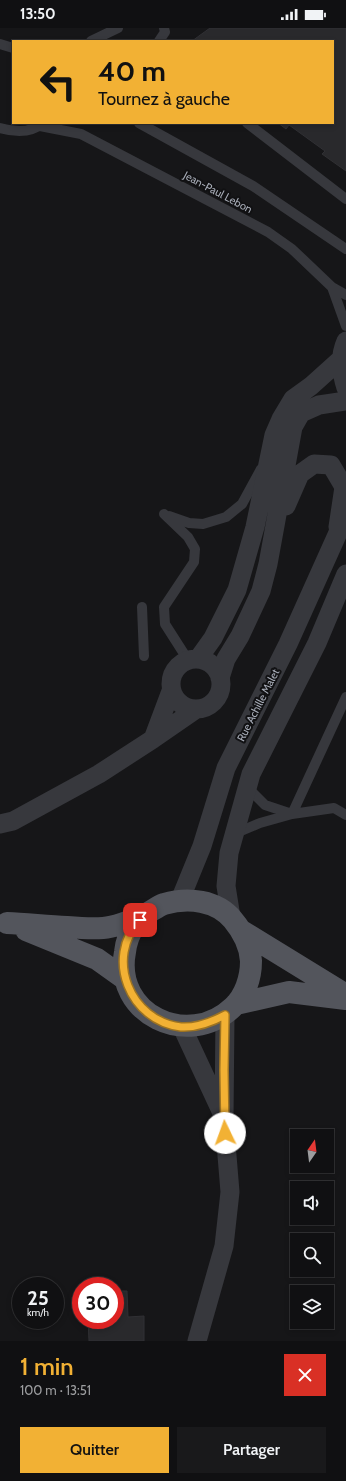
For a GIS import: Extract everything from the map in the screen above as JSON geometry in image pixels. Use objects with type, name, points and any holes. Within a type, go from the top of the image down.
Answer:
[{"type":"main road","points":[[3,922],[104,928],[147,914],[163,904],[180,900],[207,902],[236,924],[346,995]]},
{"type":"main road","points":[[147,914],[134,927],[126,943],[123,961],[125,979],[130,994],[140,1006],[152,1016],[166,1023],[182,1027],[197,1026],[212,1022],[231,1009],[245,991],[251,961],[248,945],[236,924]]},
{"type":"main road","points":[[3,922],[97,959],[125,979]]},
{"type":"main road","points":[[231,1009],[290,992],[346,999]]},
{"type":"street","points":[[343,350],[341,374],[346,388]]},
{"type":"street","points":[[193,660],[206,661],[212,665],[220,678],[221,686],[220,694],[210,706],[194,710],[180,704],[174,698],[170,683],[175,669],[193,660],[213,638],[237,590],[255,527],[270,453],[281,419],[293,399],[311,386],[343,350]]},
{"type":"street","points":[[220,678],[226,659],[240,636],[261,591],[293,427],[301,413],[319,405],[346,401]]},
{"type":"street","points":[[272,539],[300,474],[314,464],[332,465],[344,487],[337,534]]},
{"type":"street","name":"Rue Achille Malet","points":[[180,900],[202,846],[226,768],[288,644],[346,515]]},
{"type":"street","points":[[236,924],[226,886],[229,853],[251,774],[317,643],[346,574]]},
{"type":"street","points":[[153,739],[171,691]]},
{"type":"street","points":[[0,824],[13,821],[99,774],[194,710]]},
{"type":"street","points":[[197,1341],[224,1246],[230,1192],[224,1119],[231,1009]]},
{"type":"street","points":[[182,1027],[224,1119]]},
{"type":"lane","points":[[93,40],[118,28]]},
{"type":"lane","points":[[160,40],[165,32],[164,28]]},
{"type":"lane","points":[[0,44],[12,48]]},
{"type":"lane","points":[[0,52],[12,48]]},
{"type":"lane","points":[[0,128],[12,132],[27,131],[41,124]]},
{"type":"lane","name":"Jean-Paul Lebon","points":[[41,124],[81,134],[268,232],[292,249],[332,287]]},
{"type":"lane","points":[[76,124],[81,134]]},
{"type":"lane","points":[[141,124],[253,186],[346,249]]},
{"type":"lane","points":[[248,124],[346,199]]},
{"type":"lane","points":[[332,287],[346,295]]},
{"type":"lane","points":[[332,287],[346,326]]},
{"type":"lane","points":[[193,660],[165,624],[164,607],[194,562],[196,549],[188,537],[164,514],[189,523],[203,524],[226,517],[242,504],[270,453]]},
{"type":"lane","points":[[142,607],[144,656]]},
{"type":"lane","points":[[292,814],[346,697]]},
{"type":"lane","points":[[247,788],[265,805],[292,814]]},
{"type":"lane","points":[[234,834],[292,814],[334,808],[346,815]]},
{"type":"building","points":[[210,28],[346,28],[346,171],[322,154],[325,151],[289,125],[286,129],[279,124],[334,124],[334,40],[193,40]]},
{"type":"building","points":[[124,1291],[127,1291],[128,1317],[144,1316],[144,1341],[89,1341],[88,1329],[124,1329]]},
{"type":"route","points":[[140,920],[134,927],[126,943],[123,961],[125,979],[130,994],[140,1006],[152,1016],[166,1023],[182,1027],[197,1026],[212,1022],[225,1015],[225,1133]]}]
